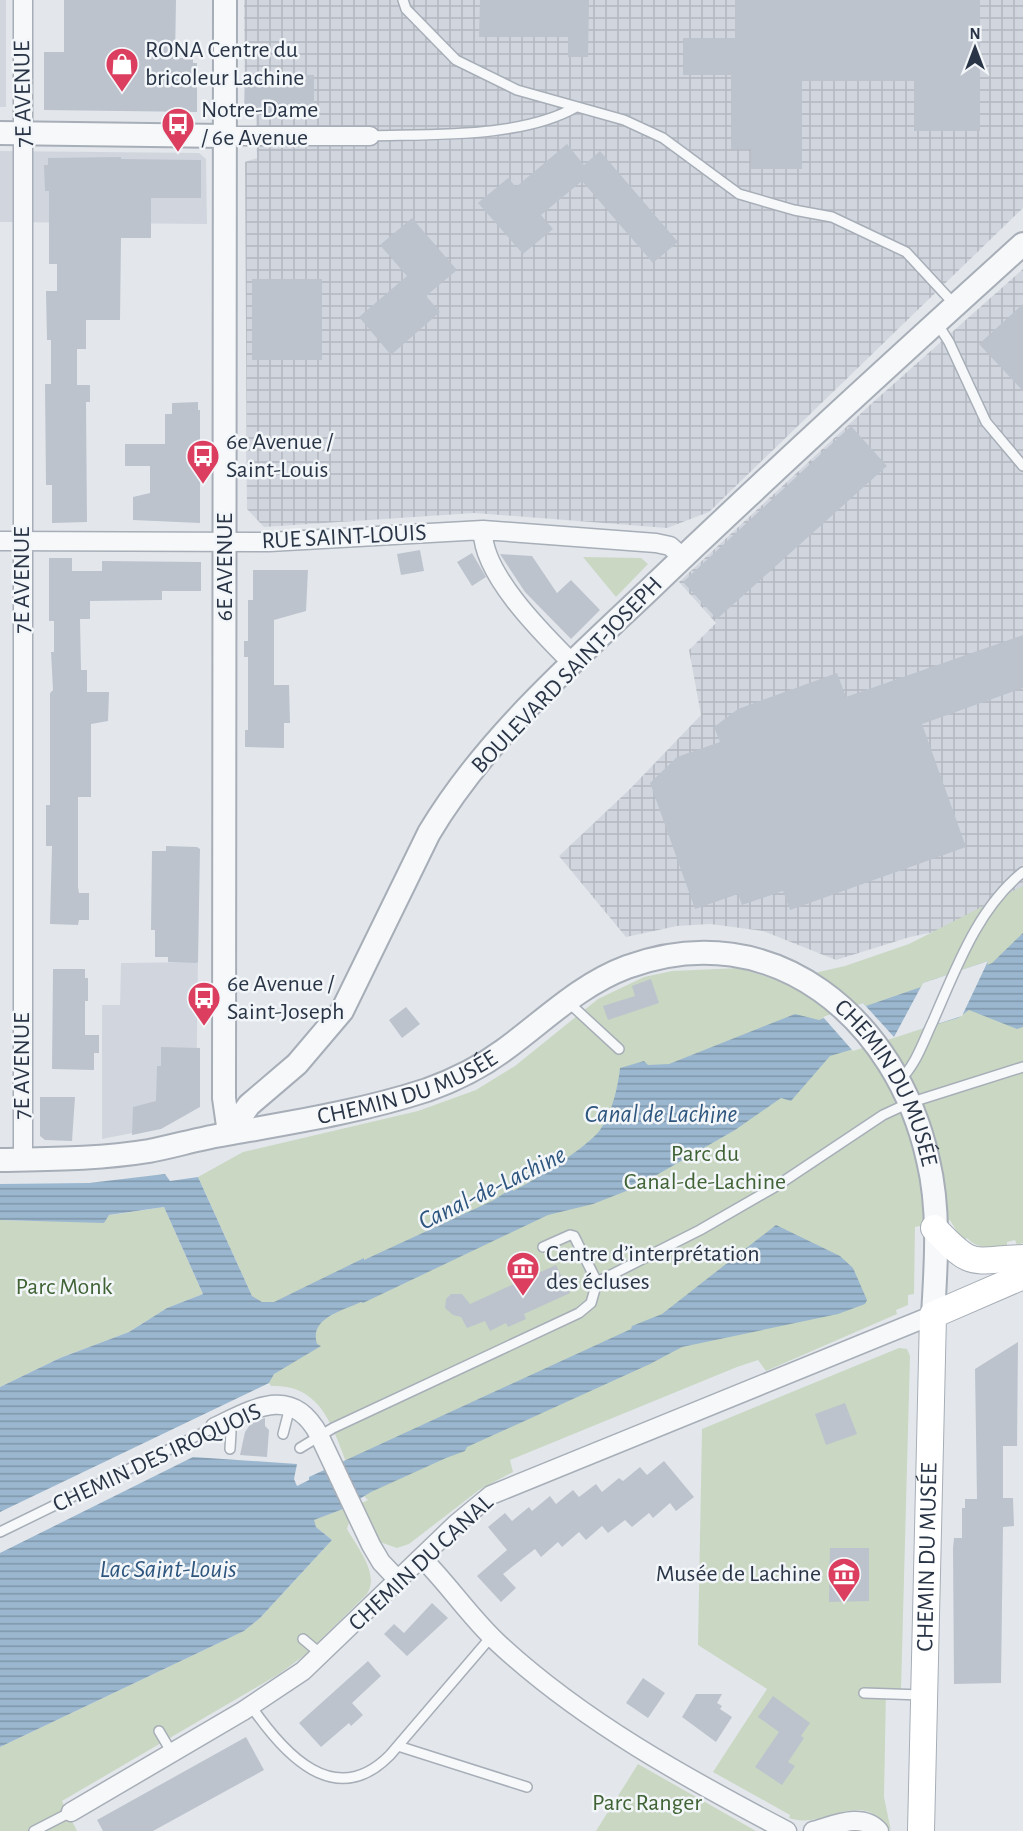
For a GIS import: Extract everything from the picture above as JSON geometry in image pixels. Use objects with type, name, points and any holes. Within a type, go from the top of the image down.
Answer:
[{"type":"main road","points":[[934,1228],[953,1248],[969,1259],[983,1262],[1023,1257]]},
{"type":"main road","points":[[933,1315],[1023,1276]]},
{"type":"main road","name":"CHEMIN DU MUSÉE","points":[[921,1831],[933,1315]]},
{"type":"street","name":"7E AVENUE","points":[[23,0],[23,1159]]},
{"type":"street","name":"6E AVENUE","points":[[225,0],[224,1098],[229,1133]]},
{"type":"street","points":[[0,133],[370,136]]},
{"type":"street","name":"BOULEVARD SAINT-JOSEPH","points":[[229,1133],[249,1105],[293,1068],[347,1003],[390,910],[445,806],[500,738],[572,663],[682,557],[1023,244]]},
{"type":"street","points":[[483,530],[485,548],[513,598],[572,663]]},
{"type":"street","name":"RUE SAINT-LOUIS","points":[[0,541],[309,541],[483,530],[656,543],[670,546],[682,557]]},
{"type":"street","name":"CHEMIN DU MUSÉE","points":[[229,1133],[314,1118],[441,1085],[502,1052],[566,1000],[600,979],[639,963],[678,955],[718,953],[757,960],[795,974],[825,992],[845,1009],[875,1043],[899,1081],[909,1103],[929,1164],[934,1228],[933,1315]]},
{"type":"street","points":[[0,1160],[129,1153],[229,1133]]},
{"type":"street","name":"CHEMIN DU CANAL","points":[[71,1812],[251,1706],[322,1655],[466,1515],[501,1491],[933,1315]]},
{"type":"street","name":"CHEMIN DES IROQUOIS","points":[[221,1424],[265,1404],[290,1407],[307,1418],[319,1435],[377,1556],[399,1580]]},
{"type":"street","points":[[422,1558],[491,1636],[547,1684],[618,1735],[694,1781],[787,1831]]},
{"type":"street","points":[[813,1831],[861,1821],[870,1823],[879,1831]]},
{"type":"lane","points":[[403,0],[406,9],[456,60],[517,90],[624,120],[663,138],[739,194],[794,210],[832,217],[906,252],[956,306]]},
{"type":"lane","points":[[370,136],[464,134],[554,120],[576,107]]},
{"type":"lane","points":[[937,323],[949,342],[986,422],[1023,466]]},
{"type":"lane","points":[[899,1081],[911,1068],[961,954],[980,923],[1023,872]]},
{"type":"lane","points":[[566,1000],[619,1049]]},
{"type":"lane","points":[[597,1282],[778,1185],[883,1115],[909,1103],[1023,1066]]},
{"type":"lane","points":[[300,1448],[319,1435],[579,1313],[591,1303],[597,1282],[574,1236],[570,1235],[543,1247]]},
{"type":"lane","points":[[283,1434],[290,1407]]},
{"type":"lane","points":[[221,1424],[231,1432],[230,1449]]},
{"type":"lane","name":"CHEMIN DES IROQUOIS","points":[[0,1532],[221,1424]]},
{"type":"lane","points":[[251,1706],[262,1722],[302,1765],[324,1776],[347,1778],[362,1775],[379,1765],[398,1746],[491,1636]]},
{"type":"lane","points":[[303,1639],[322,1655]]},
{"type":"lane","points":[[864,1693],[925,1695]]},
{"type":"lane","points":[[159,1731],[172,1753]]},
{"type":"lane","points":[[398,1746],[527,1787]]},
{"type":"lane","points":[[34,1831],[71,1812]]},
{"type":"shaded area","points":[[0,0],[6,0],[6,107],[0,107]]},
{"type":"shaded area","points":[[244,0],[1023,0],[1023,208],[709,512],[667,528],[475,513],[264,527],[247,509],[245,162],[257,158],[256,115],[245,113]]},
{"type":"shaded area","points":[[0,151],[199,153],[206,159],[207,224],[0,222]]},
{"type":"shaded area","points":[[1023,269],[1023,923],[948,929],[910,937],[836,960],[763,931],[710,924],[677,926],[626,937],[559,856],[630,789],[701,715],[689,650],[716,623],[679,582],[871,404]]},
{"type":"shaded area","points":[[198,962],[196,1107],[163,1127],[102,1139],[102,1005],[120,1005],[121,963]]},
{"type":"green space","points":[[583,557],[641,558],[648,564],[616,597]]},
{"type":"green space","name":"Parc du Canal-de-Lachine","points":[[1023,886],[1023,1243],[1017,1245],[1015,1240],[1007,1242],[1007,1247],[990,1248],[976,1245],[967,1238],[963,1242],[950,1220],[915,1227],[914,1294],[908,1295],[908,1305],[896,1310],[897,1314],[766,1371],[758,1360],[737,1367],[510,1460],[513,1472],[479,1490],[409,1544],[397,1548],[380,1542],[360,1504],[368,1500],[357,1486],[324,1412],[311,1398],[294,1389],[271,1386],[269,1383],[247,1337],[252,1296],[198,1177],[243,1152],[418,1111],[476,1090],[515,1066],[598,999],[644,977],[672,971],[740,968],[779,981],[845,966],[909,944]]},
{"type":"green space","name":"Parc Monk","points":[[164,1207],[203,1294],[167,1308],[129,1332],[60,1358],[0,1387],[0,1220],[82,1218]]},
{"type":"green space","name":"Musée de Lachine","points":[[899,1348],[907,1349],[910,1356],[901,1690],[886,1690],[884,1797],[891,1831],[879,1818],[867,1811],[842,1812],[816,1819],[789,1818],[790,1815],[713,1772],[767,1689],[698,1645],[702,1429]]},
{"type":"green space","points":[[343,1509],[349,1522],[347,1529],[369,1569],[370,1586],[367,1594],[305,1655],[279,1674],[62,1801],[77,1831],[0,1831],[0,1747],[244,1631],[260,1618],[332,1540],[316,1527],[313,1520]]},
{"type":"green space","name":"Parc Ranger","points":[[638,1764],[756,1831],[596,1831]]},
{"type":"water","name":"Canal de Lachine","points":[[1023,933],[1023,1027],[1017,1029],[969,1010],[958,1018],[830,1056],[791,1101],[781,1098],[735,1130],[634,1188],[593,1204],[548,1215],[363,1303],[337,1312],[322,1322],[318,1328],[317,1344],[321,1346],[274,1374],[269,1383],[0,1512],[0,1387],[60,1358],[129,1332],[167,1308],[203,1294],[164,1207],[109,1215],[104,1223],[0,1220],[0,1184],[89,1183],[165,1174],[170,1181],[198,1177],[252,1296],[262,1302],[274,1302],[364,1258],[364,1260],[494,1200],[512,1188],[513,1191],[560,1163],[600,1130],[614,1100],[620,1068],[644,1061],[648,1065],[669,1064],[795,1014],[819,1020],[863,1003],[866,1006],[921,987],[923,983],[988,961],[987,965],[992,963]]},
{"type":"water","name":"Lac Saint-Louis","points":[[776,1225],[840,1256],[853,1268],[867,1300],[865,1304],[838,1314],[682,1347],[650,1364],[467,1447],[465,1451],[371,1492],[343,1509],[314,1520],[316,1527],[332,1540],[260,1618],[244,1631],[0,1747],[0,1553],[193,1457],[297,1464],[294,1479],[297,1486],[309,1480],[309,1477],[662,1314]]},
{"type":"pier","points":[[988,961],[962,1016],[853,1051],[823,1017],[863,1003],[894,1037],[923,983]]},
{"type":"building","points":[[64,0],[176,0],[175,58],[193,58],[193,63],[197,63],[197,112],[44,110],[44,52],[64,52]]},
{"type":"building","points":[[480,0],[589,0],[588,57],[568,57],[568,37],[479,37]]},
{"type":"building","points":[[735,0],[980,0],[980,131],[914,131],[914,81],[802,81],[802,169],[751,169],[751,149],[731,149],[731,75],[683,75],[683,38],[735,38]]},
{"type":"building","points":[[245,73],[314,75],[314,114],[244,113]]},
{"type":"building","points":[[567,144],[584,165],[600,151],[678,242],[653,263],[582,181],[541,215],[553,229],[523,254],[478,203],[508,178],[516,187]]},
{"type":"building","points":[[121,157],[121,159],[201,160],[201,198],[151,198],[151,238],[121,238],[120,320],[86,320],[86,349],[77,349],[77,385],[90,385],[90,402],[86,402],[87,522],[52,523],[52,485],[46,485],[45,384],[51,384],[51,340],[47,340],[46,291],[57,291],[57,264],[49,264],[49,191],[45,191],[44,165],[48,165],[48,158]]},
{"type":"building","points":[[412,218],[457,270],[426,296],[440,312],[391,355],[359,317],[407,276],[380,245]]},
{"type":"building","points":[[252,279],[322,279],[322,360],[252,360]]},
{"type":"building","points":[[1023,304],[1023,391],[979,344]]},
{"type":"building","points":[[198,402],[198,410],[200,410],[200,523],[133,520],[133,497],[150,493],[150,466],[125,466],[125,444],[165,444],[165,414],[172,414],[172,403]]},
{"type":"building","points":[[851,426],[887,466],[717,619],[683,582]]},
{"type":"building","points":[[420,550],[424,571],[401,575],[397,554]]},
{"type":"building","points":[[472,553],[486,577],[472,586],[457,562]]},
{"type":"building","points":[[500,554],[532,556],[557,593],[571,580],[600,610],[571,639],[525,592]]},
{"type":"building","points":[[49,558],[72,558],[72,571],[102,571],[102,561],[201,562],[201,591],[162,591],[162,600],[90,601],[90,619],[80,619],[81,670],[87,670],[87,692],[109,692],[108,721],[91,724],[91,797],[78,797],[78,887],[79,893],[89,893],[89,920],[79,920],[78,925],[50,924],[52,846],[46,846],[46,805],[50,805],[50,693],[53,690],[51,652],[54,652],[54,621],[49,621]]},
{"type":"building","points":[[253,570],[308,570],[306,611],[274,620],[274,685],[289,685],[290,723],[284,723],[284,748],[245,747],[245,730],[248,730],[248,657],[244,657],[244,641],[248,641],[248,600],[253,600]]},
{"type":"building","points":[[1023,635],[1023,688],[922,724],[966,847],[790,910],[783,891],[742,905],[738,894],[695,909],[650,783],[677,757],[720,742],[714,727],[738,709],[837,673],[846,697]]},
{"type":"building","points":[[166,846],[200,849],[198,962],[196,963],[168,962],[168,957],[155,957],[155,930],[151,930],[152,851],[166,851]]},
{"type":"building","points":[[53,969],[85,969],[85,978],[88,978],[88,1001],[85,1001],[85,1035],[99,1035],[99,1053],[94,1053],[94,1070],[52,1069]]},
{"type":"building","points":[[651,979],[659,1003],[608,1020],[603,1006],[635,996],[632,986]]},
{"type":"building","points":[[406,1007],[420,1024],[402,1038],[389,1020]]},
{"type":"building","points":[[161,1047],[200,1048],[200,1107],[161,1129],[132,1135],[133,1107],[156,1101],[157,1066],[161,1066]]},
{"type":"building","points":[[40,1097],[75,1097],[72,1141],[45,1140],[40,1136]]},
{"type":"building","name":"Centre d’interprétation des écluses","points":[[556,1265],[570,1293],[524,1314],[526,1319],[508,1327],[506,1323],[490,1331],[485,1321],[467,1328],[461,1317],[453,1315],[445,1308],[446,1299],[451,1294],[462,1294],[470,1304]]},
{"type":"building","points":[[1018,1342],[1017,1446],[1003,1446],[1003,1498],[1013,1498],[1014,1526],[1003,1527],[1001,1683],[954,1684],[954,1538],[962,1538],[962,1508],[965,1508],[965,1499],[977,1499],[975,1369]]},
{"type":"building","points":[[845,1403],[857,1434],[826,1445],[815,1414]]},
{"type":"building","points":[[265,1418],[265,1426],[269,1430],[267,1457],[240,1455],[245,1432],[252,1422]]},
{"type":"building","points":[[664,1461],[694,1497],[676,1511],[670,1503],[653,1518],[649,1513],[632,1527],[625,1520],[608,1533],[602,1526],[586,1540],[579,1532],[562,1547],[558,1542],[541,1557],[535,1549],[503,1574],[516,1588],[501,1602],[477,1576],[507,1550],[488,1527],[505,1513],[512,1521],[529,1507],[532,1511],[550,1496],[556,1504],[573,1490],[579,1497],[596,1484],[602,1492],[619,1478],[623,1481],[640,1467],[647,1475]]},
{"type":"building","points":[[830,1548],[869,1548],[869,1601],[829,1602]]},
{"type":"building","points":[[432,1603],[448,1618],[407,1656],[384,1634],[394,1624],[404,1633]]},
{"type":"building","points":[[368,1661],[381,1676],[352,1703],[363,1715],[351,1726],[349,1723],[321,1747],[299,1723]]},
{"type":"building","points":[[643,1678],[665,1693],[648,1718],[626,1703]]},
{"type":"building","points":[[696,1694],[722,1694],[717,1703],[722,1706],[720,1709],[732,1717],[716,1742],[682,1717]]},
{"type":"building","points":[[773,1696],[810,1723],[801,1736],[804,1738],[788,1762],[795,1766],[782,1785],[755,1767],[779,1732],[758,1717]]},
{"type":"building","points":[[246,1737],[264,1770],[153,1831],[103,1831],[97,1820]]},
{"type":"place","name":"RONA Centre du bricoleur Lachine","points":[[122,93]]},
{"type":"place","name":"Notre-Dame / 6e Avenue","points":[[178,153]]},
{"type":"place","name":"6e Avenue / Saint-Louis","points":[[203,485]]},
{"type":"place","name":"6e Avenue / Saint-Joseph","points":[[204,1027]]},
{"type":"place","name":"Centre d’interprétation des écluses","points":[[523,1297]]},
{"type":"place","name":"Musée de Lachine","points":[[844,1603]]},
{"type":"water label","name":"Canal-de-Lachine","points":[[492,1188]]}]
